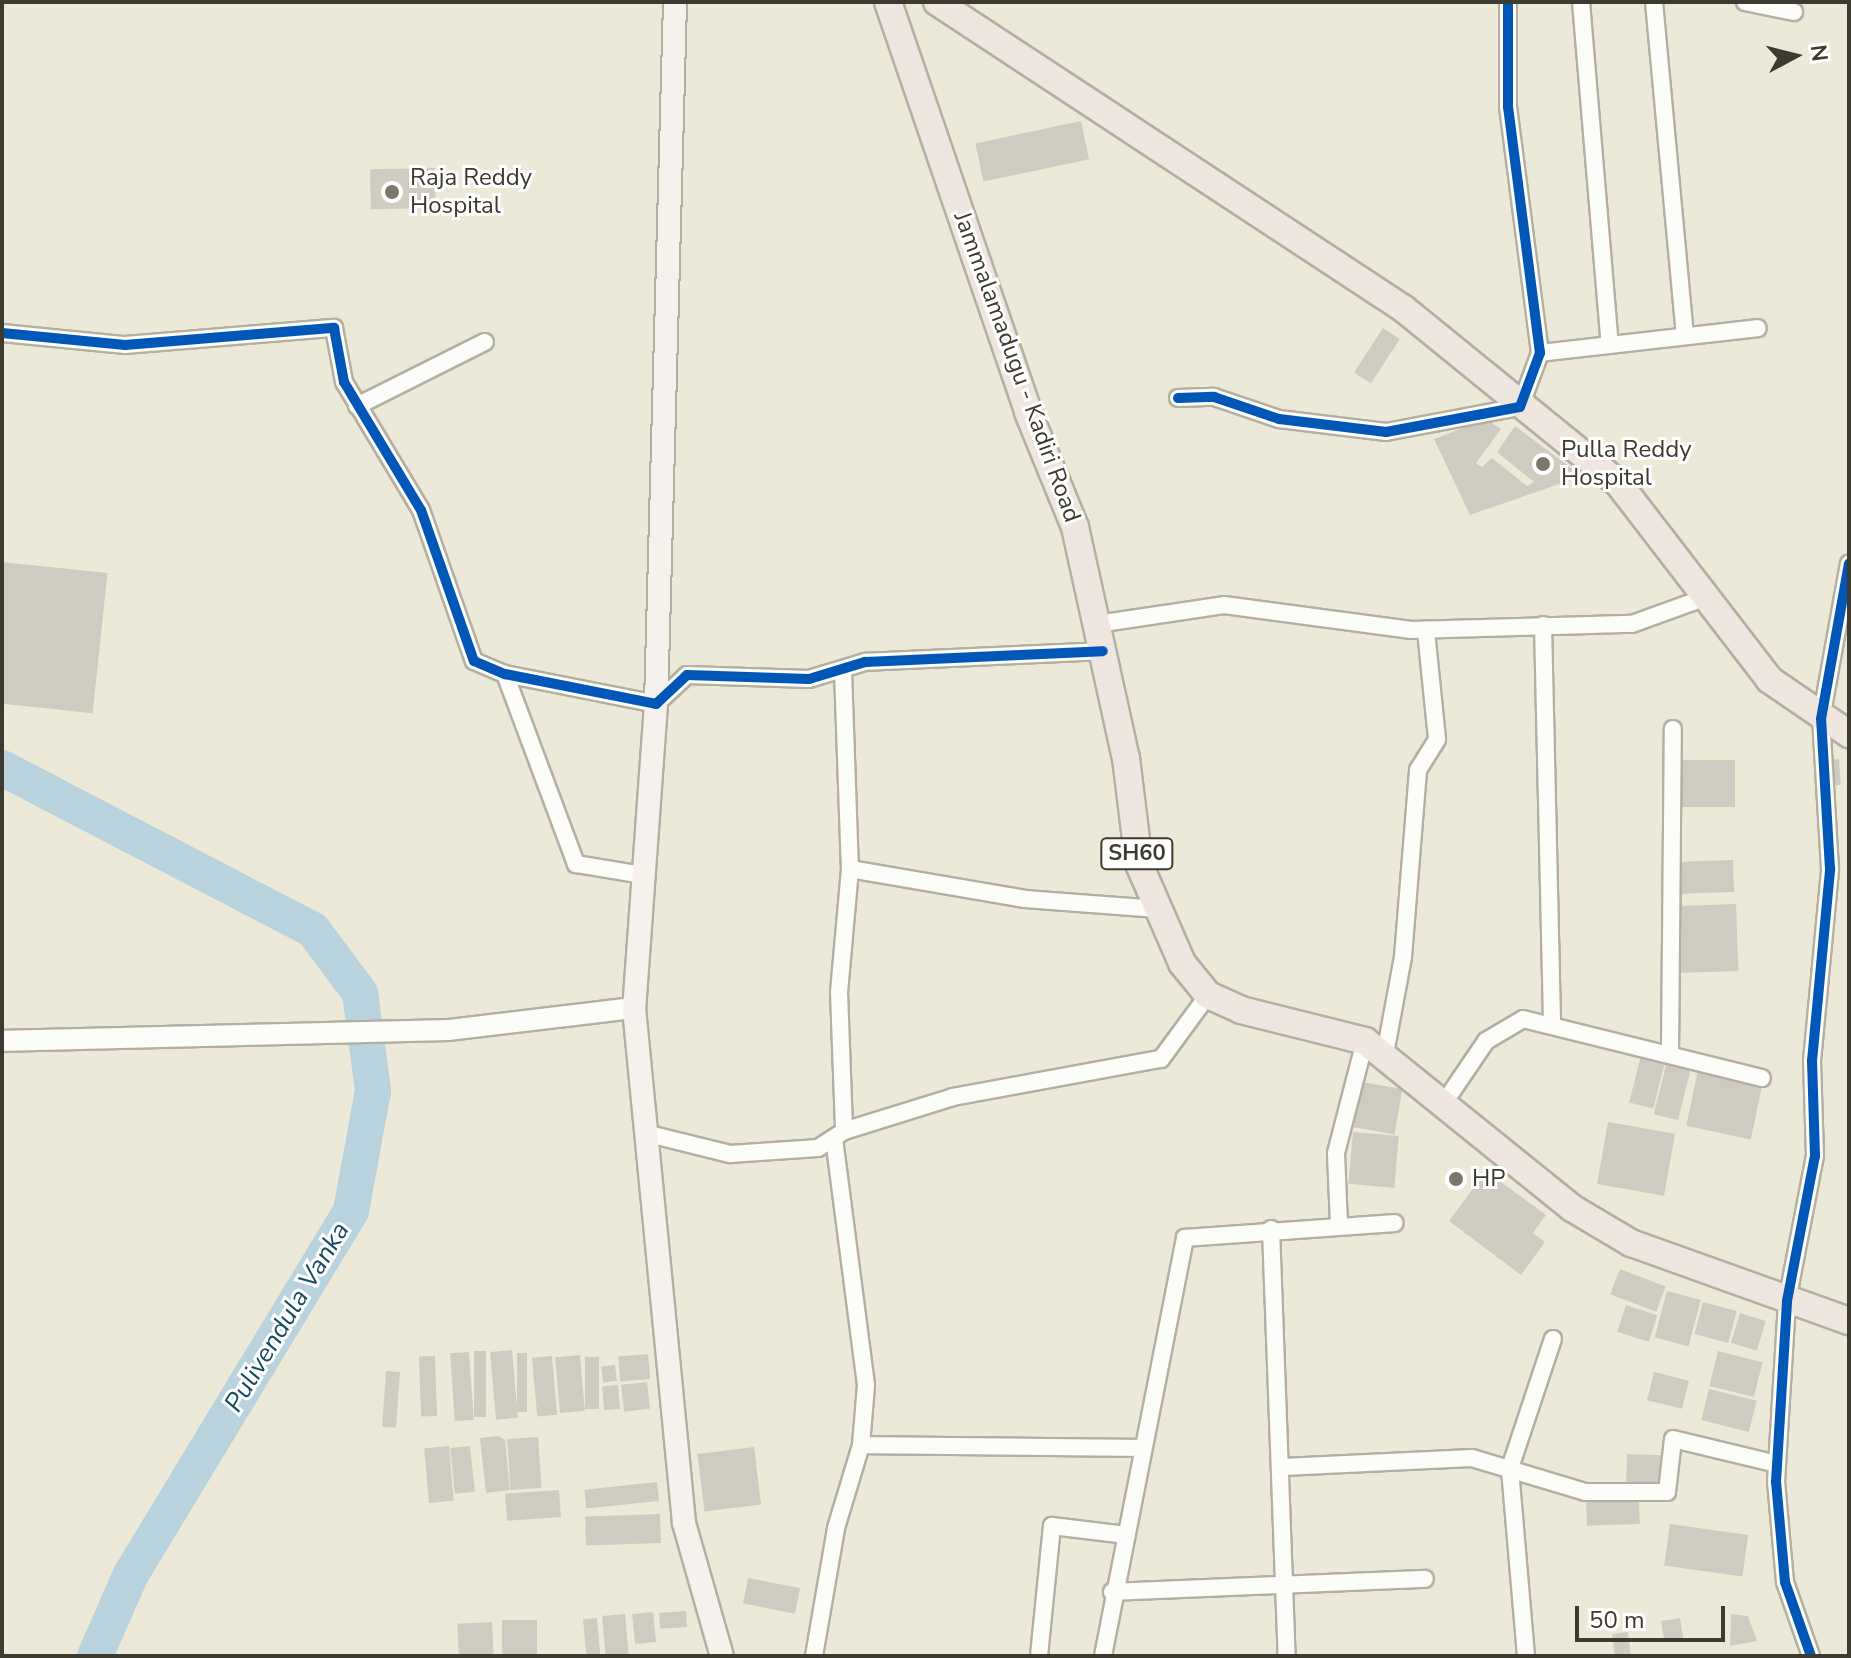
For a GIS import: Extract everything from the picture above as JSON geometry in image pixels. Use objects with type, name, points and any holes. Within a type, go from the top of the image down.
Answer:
[{"type":"main road","points":[[675,2],[656,704],[634,1008],[684,1523],[722,1656]]},
{"type":"main road","name":"Jammalamadugu - Kadiri Road","points":[[888,2],[1028,412],[1059,473],[1103,651],[1139,864],[1182,963],[1208,995]]},
{"type":"main road","points":[[937,2],[1404,309],[1520,407],[1619,484],[1770,680],[1821,719],[1849,734]]},
{"type":"main road","points":[[1208,995],[1375,1048],[1572,1208],[1631,1243],[1849,1321]]},
{"type":"street","points":[[1178,398],[1214,397],[1279,419],[1386,432],[1520,407],[1540,353],[1508,107],[1508,2]]},
{"type":"street","points":[[1581,2],[1610,345]]},
{"type":"street","points":[[1654,2],[1685,336]]},
{"type":"street","points":[[1745,2],[1794,12]]},
{"type":"street","points":[[2,333],[125,345],[334,328],[344,382],[421,510],[474,661],[505,674],[656,704],[687,675],[809,679],[865,662],[1103,651]]},
{"type":"street","points":[[1540,353],[1758,328]]},
{"type":"street","points":[[357,406],[485,342]]},
{"type":"street","points":[[1811,1656],[1785,1582],[1777,1464],[1787,1301],[1815,1156],[1812,1061],[1830,869],[1821,719],[1848,598],[1849,564]]},
{"type":"street","points":[[1097,624],[1224,605],[1426,630],[1632,624],[1704,598]]},
{"type":"street","points":[[1543,625],[1552,1023]]},
{"type":"street","points":[[1339,1225],[1336,1153],[1375,1048],[1403,957],[1418,770],[1437,739],[1426,630]]},
{"type":"street","points":[[814,1656],[836,1528],[861,1445],[866,1385],[839,1134],[839,992],[850,869],[843,671]]},
{"type":"street","points":[[505,674],[576,864],[643,875]]},
{"type":"street","points":[[1670,1054],[1673,729]]},
{"type":"street","points":[[850,869],[1025,899],[1158,909]]},
{"type":"street","points":[[645,1133],[730,1154],[818,1148],[839,1134],[953,1097],[1161,1059],[1208,995]]},
{"type":"street","points":[[2,1041],[449,1030],[634,1008]]},
{"type":"street","points":[[1444,1103],[1502,1026],[1523,1019],[1552,1023],[1762,1078]]},
{"type":"street","points":[[861,1445],[1147,1449],[1185,1238],[1271,1229],[1394,1223]]},
{"type":"street","points":[[1271,1229],[1283,1467],[1287,1656]]},
{"type":"street","points":[[1526,1656],[1510,1468],[1553,1339]]},
{"type":"street","points":[[1283,1467],[1472,1458],[1585,1492],[1667,1492],[1673,1439],[1777,1464]]},
{"type":"street","points":[[1103,1656],[1112,1592],[1136,1509],[1138,1448]]},
{"type":"street","points":[[1039,1656],[1052,1526],[1126,1535]]},
{"type":"street","points":[[1112,1592],[1425,1579]]},
{"type":"building","points":[[1081,121],[1089,159],[983,182],[975,143]]},
{"type":"building","points":[[435,168],[436,208],[371,209],[370,169]]},
{"type":"building","points":[[1383,328],[1400,339],[1371,383],[1354,372]]},
{"type":"building","points":[[1475,412],[1501,429],[1476,463],[1482,467],[1492,458],[1527,486],[1534,482],[1497,452],[1515,426],[1582,476],[1470,515],[1434,439],[1463,428]]},
{"type":"building","points":[[2,562],[107,573],[93,713],[2,704]]},
{"type":"building","points":[[1839,759],[1841,785],[1824,786],[1822,760]]},
{"type":"building","points":[[1676,760],[1735,760],[1735,807],[1676,807]]},
{"type":"building","points":[[1733,860],[1734,892],[1676,894],[1675,862]]},
{"type":"building","points":[[1736,904],[1738,971],[1676,973],[1674,906]]},
{"type":"building","points":[[1641,1055],[1665,1061],[1653,1109],[1629,1103]]},
{"type":"building","points":[[1668,1057],[1692,1063],[1678,1120],[1654,1114]]},
{"type":"building","points":[[1698,1070],[1763,1084],[1751,1139],[1686,1126]]},
{"type":"building","points":[[1362,1082],[1402,1089],[1394,1134],[1354,1127]]},
{"type":"building","points":[[1608,1122],[1675,1134],[1664,1196],[1597,1184]]},
{"type":"building","points":[[1353,1132],[1399,1136],[1394,1188],[1348,1184]]},
{"type":"building","points":[[1486,1171],[1546,1215],[1533,1233],[1545,1242],[1521,1275],[1449,1221]]},
{"type":"building","points":[[1620,1269],[1666,1287],[1656,1312],[1610,1294]]},
{"type":"building","points":[[1667,1291],[1701,1300],[1688,1346],[1655,1337]]},
{"type":"building","points":[[1703,1302],[1737,1311],[1728,1343],[1694,1334]]},
{"type":"building","points":[[1626,1305],[1657,1315],[1649,1342],[1617,1332]]},
{"type":"building","points":[[1740,1313],[1766,1321],[1757,1351],[1731,1343]]},
{"type":"building","points":[[512,1350],[518,1418],[496,1420],[490,1352]]},
{"type":"building","points":[[474,1351],[486,1351],[486,1417],[474,1417]]},
{"type":"building","points":[[1718,1351],[1763,1362],[1754,1397],[1709,1386]]},
{"type":"building","points":[[469,1352],[474,1420],[455,1421],[450,1353]]},
{"type":"building","points":[[517,1353],[527,1353],[527,1412],[517,1412]]},
{"type":"building","points":[[648,1354],[650,1379],[620,1382],[618,1357]]},
{"type":"building","points":[[580,1355],[585,1411],[560,1413],[555,1357]]},
{"type":"building","points":[[435,1356],[437,1416],[421,1417],[419,1357]]},
{"type":"building","points":[[552,1356],[557,1415],[537,1417],[532,1358]]},
{"type":"building","points":[[585,1357],[599,1357],[599,1409],[585,1409]]},
{"type":"building","points":[[615,1365],[617,1381],[603,1383],[601,1367]]},
{"type":"building","points":[[386,1371],[400,1372],[396,1428],[382,1427]]},
{"type":"building","points":[[1654,1372],[1689,1381],[1682,1409],[1647,1400]]},
{"type":"building","points":[[647,1382],[650,1409],[624,1412],[621,1385]]},
{"type":"building","points":[[618,1385],[620,1409],[604,1410],[602,1386]]},
{"type":"building","points":[[1709,1389],[1757,1401],[1749,1432],[1701,1420]]},
{"type":"building","points":[[498,1436],[505,1440],[510,1490],[486,1493],[480,1438]]},
{"type":"building","points":[[538,1437],[542,1488],[511,1490],[507,1439]]},
{"type":"building","points":[[449,1446],[454,1501],[429,1503],[424,1448]]},
{"type":"building","points":[[470,1446],[475,1492],[455,1494],[450,1448]]},
{"type":"building","points":[[754,1447],[761,1505],[704,1512],[697,1454]]},
{"type":"building","points":[[1627,1454],[1663,1455],[1662,1489],[1626,1488]]},
{"type":"building","points":[[657,1482],[659,1501],[586,1509],[584,1490]]},
{"type":"building","points":[[559,1490],[561,1517],[507,1521],[505,1494]]},
{"type":"building","points":[[1639,1500],[1640,1524],[1587,1526],[1586,1502]]},
{"type":"building","points":[[660,1514],[661,1543],[586,1546],[585,1517]]},
{"type":"building","points":[[1670,1524],[1748,1535],[1742,1577],[1664,1566]]},
{"type":"building","points":[[748,1578],[800,1588],[795,1614],[743,1604]]},
{"type":"building","points":[[686,1611],[687,1627],[660,1629],[659,1613]]},
{"type":"building","points":[[653,1612],[656,1642],[635,1644],[632,1614]]},
{"type":"building","points":[[625,1614],[629,1656],[606,1656],[602,1616]]},
{"type":"building","points":[[1731,1614],[1748,1616],[1757,1641],[1730,1646]]},
{"type":"building","points":[[597,1618],[600,1656],[586,1656],[583,1619]]},
{"type":"building","points":[[1680,1618],[1683,1638],[1664,1641],[1661,1621]]},
{"type":"building","points":[[502,1620],[537,1620],[537,1656],[502,1656]]},
{"type":"building","points":[[492,1622],[494,1656],[459,1656],[457,1624]]},
{"type":"building","points":[[1628,1632],[1631,1656],[1615,1656],[1612,1634]]},
{"type":"waterway","name":"Pulivendula Vanka","points":[[2,768],[313,930],[360,993],[373,1091],[351,1211],[131,1574],[95,1656]]},
{"type":"cycle path","points":[[1178,398],[1214,397],[1279,419],[1386,432],[1520,407],[1540,353],[1508,107],[1508,2]]},
{"type":"cycle path","points":[[2,333],[125,345],[334,328],[344,382],[421,510],[474,661],[505,674],[656,704],[687,675],[809,679],[865,662],[1103,651]]},
{"type":"cycle path","points":[[1811,1656],[1785,1582],[1776,1482],[1787,1301],[1815,1156],[1812,1061],[1830,869],[1821,719],[1849,564]]},
{"type":"place","name":"Raja Reddy Hospital","points":[[392,192]]},
{"type":"place","name":"Pulla Reddy Hospital","points":[[1543,464]]},
{"type":"place","name":"HP","points":[[1456,1179]]}]
